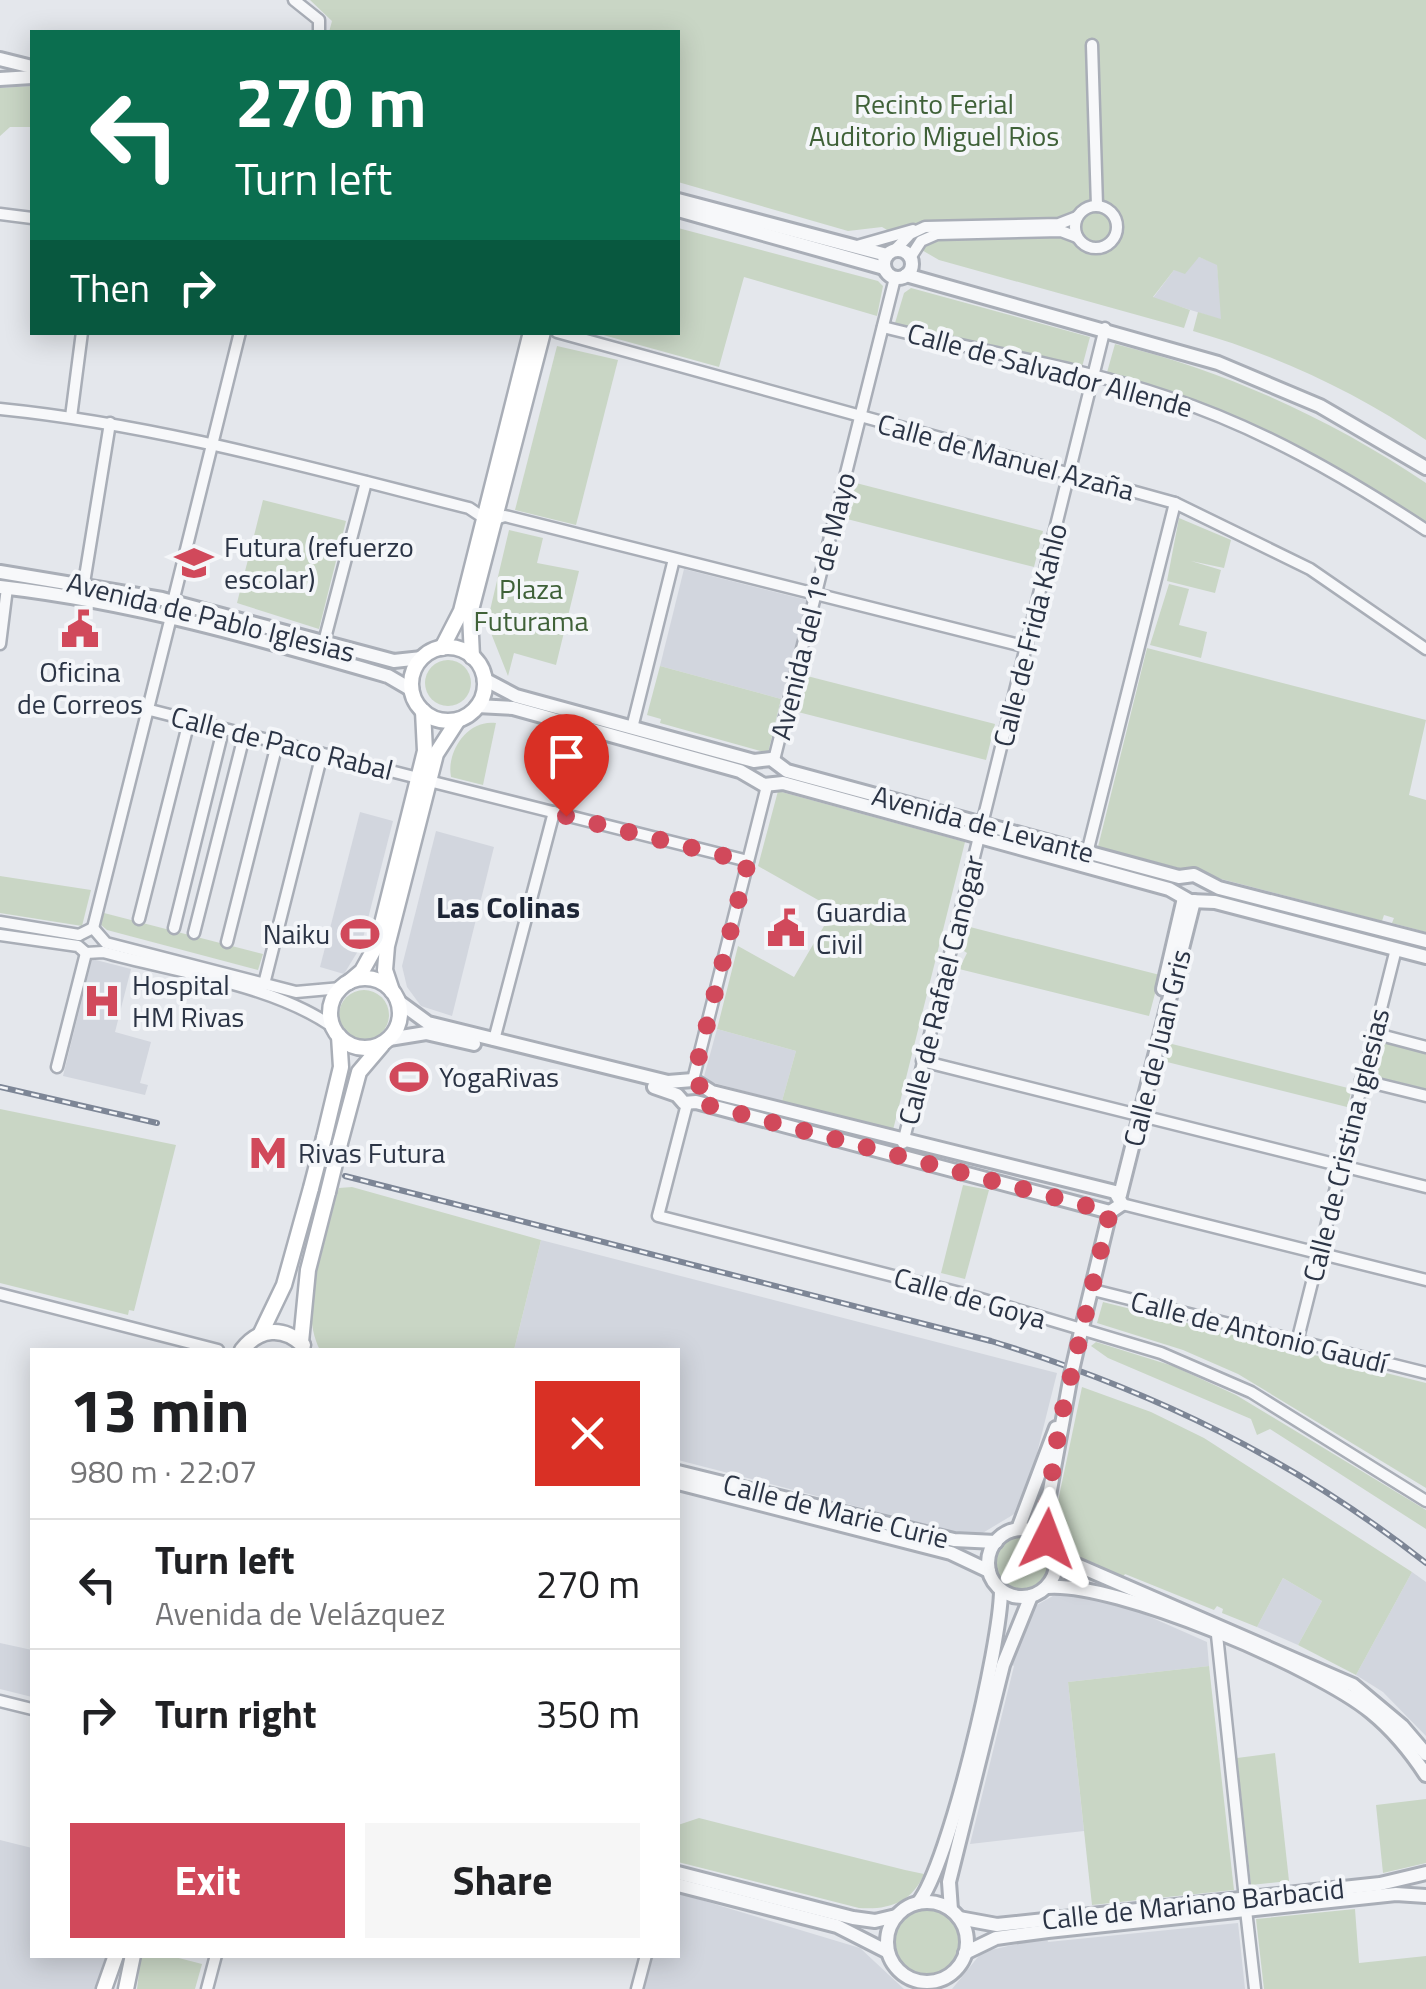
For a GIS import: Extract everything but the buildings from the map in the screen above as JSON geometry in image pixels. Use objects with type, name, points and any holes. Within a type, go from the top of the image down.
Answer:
[{"type":"main road","points":[[251,1341],[284,1285],[341,1067],[332,1002],[376,948],[424,779],[440,744],[458,720],[477,706],[484,679],[472,656],[470,614],[530,335]]},
{"type":"main road","points":[[442,648],[457,625],[542,335]]},
{"type":"main road","points":[[304,1346],[305,1286],[359,1072],[399,1022],[385,970],[424,779],[426,740],[422,711],[412,690],[415,668],[422,658],[442,648],[457,648],[472,656]]},
{"type":"main road","points":[[422,711],[439,720],[458,720]]},
{"type":"main road","points":[[345,985],[372,979],[395,996]]},
{"type":"main road","points":[[336,1032],[360,1048],[386,1041]]},
{"type":"main road","points":[[251,1341],[282,1332],[304,1346]]},
{"type":"main road","points":[[104,1989],[115,1958]]},
{"type":"main road","points":[[126,1989],[132,1958]]},
{"type":"street","points":[[294,0],[319,20],[319,30]]},
{"type":"street","points":[[1092,45],[1097,206]]},
{"type":"street","points":[[0,59],[30,66]]},
{"type":"street","points":[[0,79],[30,76]]},
{"type":"street","points":[[680,201],[889,258],[901,276],[1180,350],[1320,406],[1426,468]]},
{"type":"street","points":[[848,247],[919,230],[1059,224],[1097,206]]},
{"type":"street","points":[[901,276],[920,241],[937,234],[1060,231],[1095,248],[1114,238],[1114,217],[1097,206]]},
{"type":"street","points":[[680,210],[889,258],[910,258]]},
{"type":"street","points":[[0,214],[30,218]]},
{"type":"street","points":[[1077,217],[1077,236]]},
{"type":"street","points":[[889,258],[919,230]]},
{"type":"street","name":"Avenida del 1º de Mayo","points":[[658,1216],[860,419],[901,276]]},
{"type":"street","name":"Calle de Salvador Allende","points":[[884,327],[1164,396],[1294,449],[1426,530]]},
{"type":"street","name":"Calle de Frida Kahlo","points":[[980,831],[1106,328]]},
{"type":"street","points":[[71,417],[82,335]]},
{"type":"street","points":[[57,1066],[239,335]]},
{"type":"street","name":"Calle de Manuel Azaña","points":[[567,335],[1174,503],[1310,569],[1426,649]]},
{"type":"street","points":[[0,409],[110,423],[214,444],[469,508],[489,518],[506,516],[1026,648]]},
{"type":"street","points":[[84,584],[110,423]]},
{"type":"street","points":[[324,642],[366,482]]},
{"type":"street","points":[[1087,853],[1174,503]]},
{"type":"street","points":[[632,728],[674,559]]},
{"type":"street","name":"Avenida de Pablo Iglesias","points":[[0,572],[84,584],[172,609],[388,676],[412,690]]},
{"type":"street","points":[[0,644],[3,588]]},
{"type":"street","name":"Avenida de Pablo Iglesias","points":[[3,588],[172,609],[394,661],[422,658]]},
{"type":"street","name":"Avenida de Levante","points":[[484,679],[516,696],[632,728],[770,773]]},
{"type":"street","name":"Avenida de Levante","points":[[477,706],[513,708],[770,773],[980,831],[1189,898],[1426,957]]},
{"type":"street","name":"Calle de Paco Rabal","points":[[146,709],[748,862]]},
{"type":"street","points":[[139,919],[187,729]]},
{"type":"street","points":[[174,928],[221,738]]},
{"type":"street","points":[[194,933],[242,744]]},
{"type":"street","points":[[228,942],[276,752]]},
{"type":"street","points":[[264,984],[322,754]]},
{"type":"street","points":[[494,1040],[554,812]]},
{"type":"street","name":"Avenida de Levante","points":[[980,831],[1184,877],[1198,876],[1205,883]]},
{"type":"street","name":"Calle de Rafael Canogar","points":[[904,1143],[980,831]]},
{"type":"street","points":[[1184,877],[1189,898],[1205,883],[1426,940]]},
{"type":"street","name":"Calle de Juan Gris","points":[[1047,1539],[1046,1512],[1060,1422],[1189,898]]},
{"type":"street","points":[[0,922],[294,1003],[336,1032]]},
{"type":"street","points":[[0,935],[89,945],[296,992],[345,985]]},
{"type":"street","name":"Calle de Cristina Iglesias","points":[[1297,1342],[1396,949]]},
{"type":"street","points":[[395,996],[428,1023],[1426,1280]]},
{"type":"street","points":[[386,1041],[414,1034],[438,1036],[904,1143],[1112,1200]]},
{"type":"street","points":[[1372,1034],[1426,1047]]},
{"type":"street","points":[[922,1060],[1426,1187]]},
{"type":"street","points":[[1361,1080],[1426,1096]]},
{"type":"street","name":"Calle de Goya","points":[[658,1216],[964,1294],[1081,1335],[1161,1353],[1251,1392],[1426,1500]]},
{"type":"street","name":"Calle de Antonio Gaudí","points":[[1092,1290],[1426,1374]]},
{"type":"street","points":[[0,1295],[210,1348]]},
{"type":"street","points":[[225,1348],[251,1341]]},
{"type":"street","name":"Calle de Juan Gris","points":[[1018,1529],[1060,1422]]},
{"type":"street","name":"Calle de Marie Curie","points":[[680,1472],[954,1540],[996,1542]]},
{"type":"street","name":"Calle de Marie Curie","points":[[680,1484],[951,1554],[989,1572]]},
{"type":"street","points":[[896,1916],[888,1933],[888,1952],[895,1966],[916,1984],[944,1983],[965,1953],[966,1935],[955,1914],[949,1882],[1002,1665],[1032,1596],[1054,1577],[1056,1556],[1047,1539],[1018,1529],[996,1542],[989,1572],[1001,1590],[994,1648],[944,1852],[918,1903]]},
{"type":"street","points":[[1056,1556],[1352,1685],[1402,1726],[1426,1754]]},
{"type":"street","points":[[1047,1587],[1082,1586],[1118,1595],[1345,1694],[1394,1734],[1426,1775]]},
{"type":"street","points":[[1001,1590],[1032,1596]]},
{"type":"street","points":[[1217,1635],[1255,1989]]},
{"type":"street","points":[[0,1701],[30,1708]]},
{"type":"street","name":"Calle de Mariano Barbacid","points":[[965,1953],[996,1938],[1246,1905],[1426,1873]]},
{"type":"street","points":[[680,1875],[853,1918],[896,1916],[918,1903],[936,1903],[955,1914]]},
{"type":"street","points":[[680,1886],[837,1926],[888,1952]]},
{"type":"street","name":"Calle de Mariano Barbacid","points":[[955,1914],[997,1925],[1396,1894],[1426,1896]]},
{"type":"street","points":[[207,1989],[215,1958]]},
{"type":"street","points":[[637,1989],[645,1958]]},
{"type":"shaded area","points":[[1199,257],[1217,264],[1222,320],[1153,298],[1174,270]]},
{"type":"shaded area","points":[[684,569],[807,600],[781,699],[660,666]]},
{"type":"shaded area","points":[[360,812],[393,821],[361,946],[344,974],[320,967]]},
{"type":"shaded area","points":[[436,831],[494,847],[452,1016],[421,1006],[407,987],[402,966]]},
{"type":"shaded area","name":"Hospital HM Rivas","points":[[92,959],[131,969],[115,1032],[151,1042],[140,1083],[148,1085],[145,1095],[63,1076]]},
{"type":"shaded area","points":[[717,1029],[796,1051],[782,1101],[703,1080]]},
{"type":"shaded area","points":[[541,1240],[1057,1373],[1031,1477],[1016,1513],[981,1534],[951,1531],[680,1461],[680,1348],[514,1348]]},
{"type":"shaded area","points":[[1412,1572],[1426,1582],[1426,1736],[1383,1692],[1356,1675]]},
{"type":"shaded area","points":[[1283,1578],[1322,1601],[1298,1645],[1257,1627]]},
{"type":"shaded area","points":[[1060,1592],[1114,1601],[1207,1642],[1209,1666],[1068,1682],[1084,1831],[970,1844],[1014,1666],[1011,1664],[1027,1618],[1035,1606]]},
{"type":"shaded area","points":[[0,1643],[30,1650],[30,1696],[0,1689]]},
{"type":"shaded area","points":[[0,1840],[30,1848],[30,1958],[105,1958],[96,1989],[0,1989]]},
{"type":"shaded area","points":[[680,1894],[860,1948],[904,1989],[642,1989],[651,1958],[680,1958]]},
{"type":"shaded area","points":[[1238,1923],[1245,1989],[952,1989],[982,1952],[1047,1937],[1048,1942]]},
{"type":"green space","name":"Recinto Ferial Auditorio Miguel Rios","points":[[310,0],[1426,0],[1426,440],[1314,376],[1193,331],[1198,312],[1221,319],[1217,265],[1199,257],[1185,274],[1174,270],[1153,297],[1190,310],[1184,328],[939,260],[882,227],[848,231],[680,183],[680,30],[330,30],[332,21]]},
{"type":"green space","points":[[30,86],[30,127],[10,127],[0,136],[0,88]]},
{"type":"green space","points":[[680,229],[878,281],[883,286],[877,316],[744,277],[719,367],[603,335],[680,335]]},
{"type":"green space","points":[[911,288],[1090,337],[1081,371],[895,323],[904,293]]},
{"type":"green space","points":[[1115,344],[1237,383],[1353,438],[1426,483],[1426,524],[1348,475],[1271,437],[1106,376]]},
{"type":"green space","points":[[557,346],[618,360],[576,525],[515,510]]},
{"type":"green space","points":[[856,483],[1043,531],[1034,567],[847,519]]},
{"type":"green space","points":[[263,500],[346,521],[319,629],[237,603]]},
{"type":"green space","points":[[1179,518],[1231,540],[1224,568],[1191,561],[1221,570],[1215,593],[1167,581]]},
{"type":"green space","name":"Plaza Futurama","points":[[509,530],[543,538],[537,563],[579,571],[556,665],[514,653],[508,676],[487,623]]},
{"type":"green space","points":[[1169,584],[1189,589],[1179,625],[1207,632],[1201,658],[1150,645]]},
{"type":"green space","points":[[1147,648],[1426,720],[1409,795],[1426,800],[1426,932],[1392,923],[1394,918],[1384,915],[1382,921],[1098,847]]},
{"type":"green space","points":[[448,660],[465,666],[471,683],[465,700],[448,706],[431,700],[425,683],[431,666]]},
{"type":"green space","points":[[660,666],[781,699],[768,753],[660,723],[661,719],[647,715]]},
{"type":"green space","points":[[807,676],[995,724],[986,760],[798,712]]},
{"type":"green space","points":[[496,723],[483,785],[451,777],[452,757],[461,739],[476,726]]},
{"type":"green space","points":[[778,791],[965,842],[893,1130],[782,1101],[796,1051],[717,1029],[738,946],[794,977],[834,909],[758,866]]},
{"type":"green space","points":[[0,876],[91,890],[82,926],[0,913]]},
{"type":"green space","points":[[104,913],[263,954],[258,970],[107,930],[101,925]]},
{"type":"green space","points":[[970,927],[1160,975],[1149,1016],[959,969],[967,953],[964,951]]},
{"type":"green space","points":[[364,990],[382,997],[389,1015],[382,1033],[364,1040],[346,1033],[339,1015],[346,997]]},
{"type":"green space","points":[[1379,1041],[1426,1053],[1426,1089],[1370,1075]]},
{"type":"green space","points":[[1168,1043],[1352,1089],[1347,1107],[1163,1061]]},
{"type":"green space","points":[[0,1109],[176,1145],[134,1311],[129,1310],[128,1315],[0,1283]]},
{"type":"green space","points":[[963,1185],[989,1190],[965,1279],[941,1273]]},
{"type":"green space","points":[[352,1187],[541,1240],[514,1348],[319,1348],[311,1313],[312,1292],[326,1226],[339,1188]]},
{"type":"green space","points":[[1103,1302],[1426,1383],[1426,1488],[1238,1374],[1183,1350],[1097,1323]]},
{"type":"green space","points":[[1096,1342],[1173,1366],[1236,1395],[1426,1510],[1426,1529],[1270,1429],[1257,1435],[1251,1419],[1108,1358],[1091,1346]]},
{"type":"green space","points":[[1082,1387],[1151,1412],[1204,1438],[1412,1572],[1356,1675],[1298,1645],[1322,1601],[1283,1578],[1257,1627],[1222,1613],[1223,1609],[1217,1606],[1214,1610],[1072,1556],[1053,1525]]},
{"type":"green space","points":[[1023,1535],[1042,1544],[1051,1563],[1042,1582],[1023,1591],[1004,1582],[995,1563],[1004,1544]]},
{"type":"green space","points":[[1209,1666],[1234,1890],[1092,1905],[1068,1682]]},
{"type":"green space","points":[[1275,1753],[1289,1881],[1251,1885],[1237,1758]]},
{"type":"green space","points":[[1426,1799],[1426,1863],[1383,1873],[1376,1805]]},
{"type":"green space","points":[[699,1818],[924,1874],[913,1892],[898,1903],[859,1908],[680,1863],[680,1824]]},
{"type":"green space","points":[[1355,1909],[1359,1963],[1426,1956],[1426,1989],[1264,1989],[1256,1919]]},
{"type":"green space","points":[[926,1910],[950,1919],[959,1943],[950,1967],[926,1976],[902,1967],[893,1943],[902,1919]]},
{"type":"green space","points":[[141,1958],[179,1958],[202,1964],[195,1989],[137,1989]]},
{"type":"railway","points":[[0,1087],[157,1123]]},
{"type":"railway","points":[[345,1176],[991,1341],[1050,1360],[1164,1405],[1273,1460],[1325,1491],[1426,1563]]},
{"type":"place","name":"Futura (refuerzo escolar)","points":[[194,563]]},
{"type":"place","name":"Oficina de Correos","points":[[80,629]]},
{"type":"place","name":"Guardia Civil","points":[[786,928]]},
{"type":"place","name":"Naiku","points":[[360,934]]},
{"type":"place","name":"Hospital HM Rivas","points":[[102,1001]]},
{"type":"place","name":"YogaRivas","points":[[409,1077]]},
{"type":"place","name":"Rivas Futura","points":[[268,1153]]},
{"type":"district","name":"Las Colinas","points":[[508,908]]},
{"type":"route","points":[[566,816],[748,862],[693,1080],[698,1082],[702,1094],[696,1102],[1098,1205],[1110,1212],[1060,1422],[1046,1512],[1047,1539]]}]
